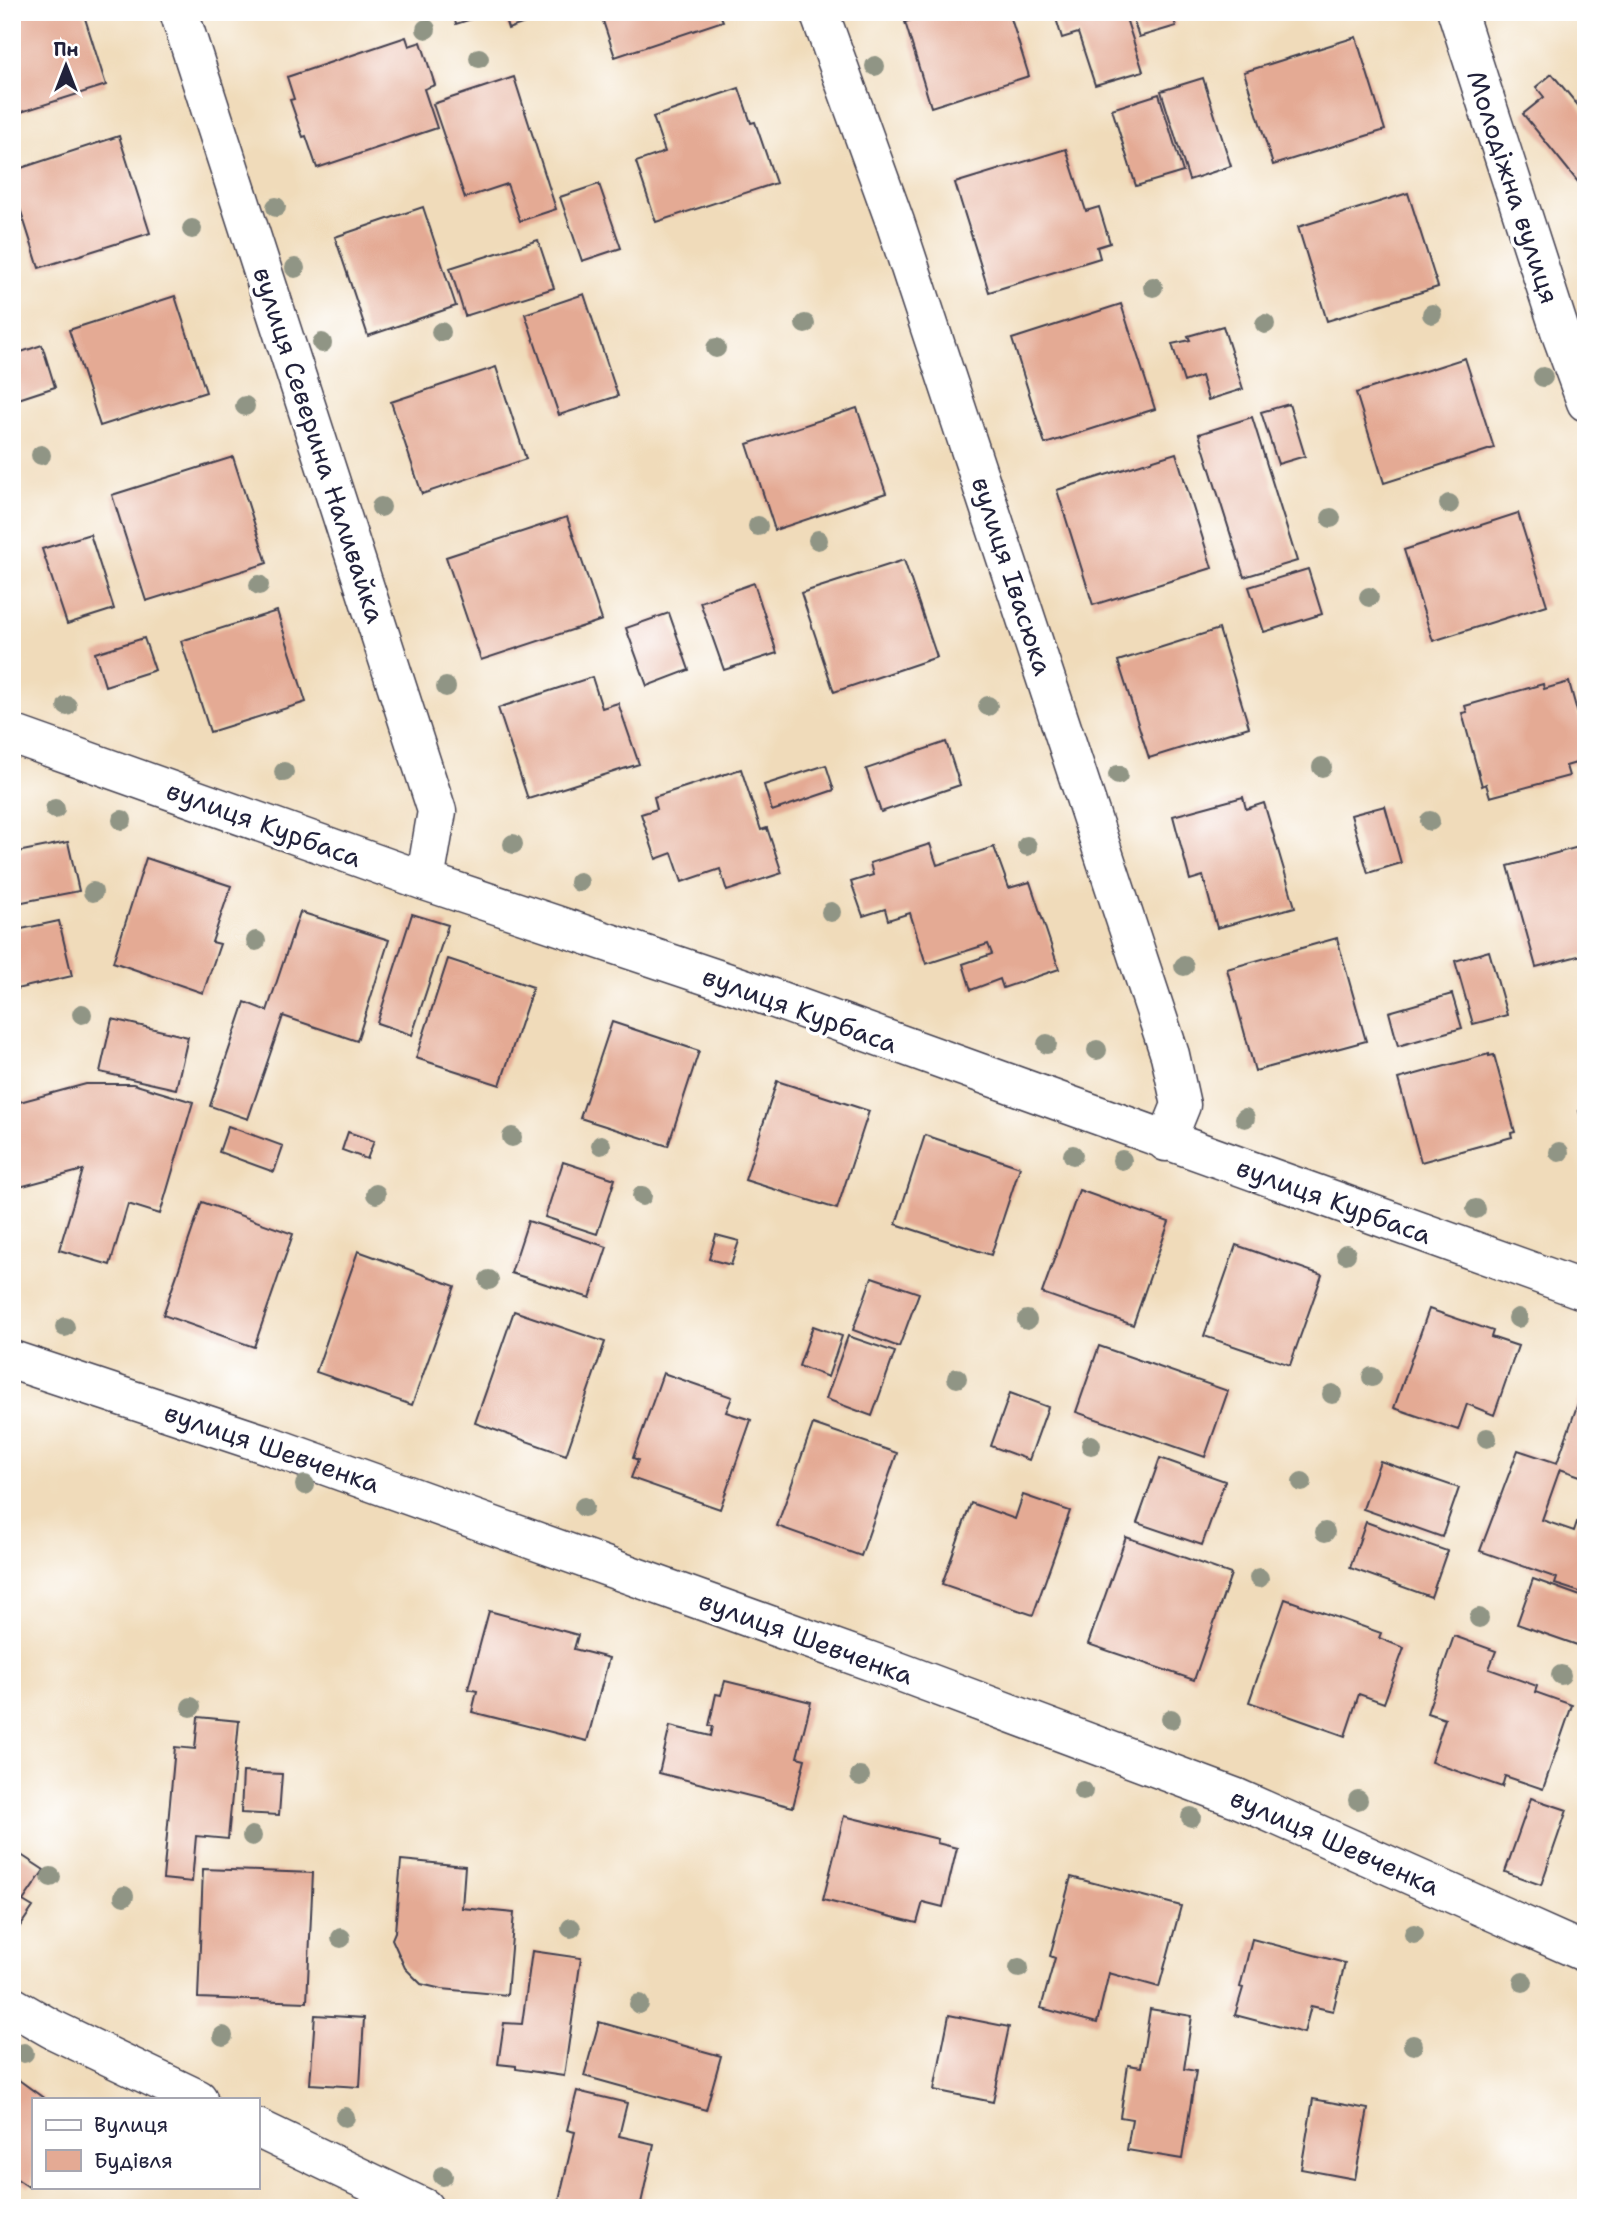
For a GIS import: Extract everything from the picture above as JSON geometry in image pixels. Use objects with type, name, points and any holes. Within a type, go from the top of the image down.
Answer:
[{"type":"street","name":"вулиця Северина Наливайка","points":[[179,12],[436,811],[425,881]]},
{"type":"street","name":"вулиця Івасюка","points":[[819,12],[894,222],[1170,1055],[1181,1105],[1166,1142]]},
{"type":"street","name":"Молодіжна вулиця","points":[[1457,12],[1561,334],[1586,402]]},
{"type":"street","name":"вулиця Курбаса","points":[[12,734],[425,881],[750,990],[1586,1291]]},
{"type":"street","name":"вулиця Шевченка","points":[[12,1360],[281,1450],[881,1665],[1237,1798],[1586,1953]]},
{"type":"street","points":[[12,2006],[51,2029],[196,2098]]},
{"type":"street","points":[[259,2129],[424,2208]]},
{"type":"building","points":[[12,12],[83,12],[106,85],[12,115]]},
{"type":"building","points":[[453,12],[490,12],[490,13],[456,24]]},
{"type":"building","points":[[503,12],[553,12],[553,13],[508,29]]},
{"type":"building","points":[[600,12],[719,12],[723,21],[615,57]]},
{"type":"building","points":[[937,12],[1009,12],[1029,76],[931,107],[905,22]]},
{"type":"building","points":[[1054,12],[1124,12],[1143,71],[1095,85],[1078,33],[1062,38]]},
{"type":"building","points":[[1131,12],[1171,12],[1176,26],[1139,37]]},
{"type":"building","points":[[406,37],[409,46],[421,42],[435,85],[424,89],[437,128],[317,168],[290,100],[294,99],[287,77]]},
{"type":"building","points":[[1356,37],[1385,130],[1273,165],[1244,72]]},
{"type":"building","points":[[1552,74],[1586,115],[1586,175],[1578,182],[1523,114],[1544,97],[1536,87]]},
{"type":"building","points":[[514,77],[556,209],[520,221],[507,184],[465,198],[433,104]]},
{"type":"building","points":[[1203,78],[1231,166],[1189,180],[1161,91]]},
{"type":"building","points":[[739,88],[751,123],[755,122],[776,183],[656,222],[636,162],[665,152],[653,117]]},
{"type":"building","points":[[1159,94],[1183,172],[1136,186],[1112,109]]},
{"type":"building","points":[[119,136],[150,233],[39,268],[12,183],[12,171]]},
{"type":"building","points":[[1066,149],[1086,211],[1099,207],[1110,243],[1097,247],[1100,258],[989,292],[955,183]]},
{"type":"building","points":[[599,184],[621,248],[582,261],[560,197]]},
{"type":"building","points":[[1408,193],[1438,287],[1327,321],[1298,227]]},
{"type":"building","points":[[423,207],[456,306],[368,336],[335,237]]},
{"type":"building","points":[[538,240],[554,288],[465,316],[450,268]]},
{"type":"building","points":[[584,294],[618,396],[559,415],[525,314]]},
{"type":"building","points":[[175,296],[206,392],[100,426],[69,330]]},
{"type":"building","points":[[1121,304],[1155,409],[1045,444],[1012,339]]},
{"type":"building","points":[[1223,326],[1243,389],[1208,400],[1201,376],[1184,382],[1172,344],[1190,340],[1188,336]]},
{"type":"building","points":[[42,345],[55,387],[12,401],[12,355]]},
{"type":"building","points":[[1465,358],[1494,448],[1384,483],[1356,393]]},
{"type":"building","points":[[496,367],[526,459],[422,494],[391,402]]},
{"type":"building","points":[[1289,404],[1305,456],[1278,464],[1261,412]]},
{"type":"building","points":[[857,408],[886,493],[775,530],[747,444]]},
{"type":"building","points":[[1252,417],[1297,561],[1244,577],[1199,434]]},
{"type":"building","points":[[1176,453],[1212,568],[1093,605],[1057,490]]},
{"type":"building","points":[[233,457],[267,563],[146,601],[112,495]]},
{"type":"building","points":[[1518,513],[1547,605],[1433,641],[1404,550]]},
{"type":"building","points":[[567,517],[602,620],[481,660],[446,557]]},
{"type":"building","points":[[90,534],[114,609],[67,624],[42,549]]},
{"type":"building","points":[[904,560],[937,657],[834,692],[801,593]]},
{"type":"building","points":[[1308,569],[1322,614],[1264,632],[1249,587]]},
{"type":"building","points":[[754,583],[777,653],[724,670],[700,602]]},
{"type":"building","points":[[277,611],[306,702],[210,732],[181,641]]},
{"type":"building","points":[[669,613],[689,670],[647,686],[626,628]]},
{"type":"building","points":[[1219,629],[1249,727],[1149,758],[1118,661]]},
{"type":"building","points":[[144,638],[155,670],[105,686],[95,653]]},
{"type":"building","points":[[592,677],[602,708],[618,703],[639,764],[528,799],[498,708]]},
{"type":"building","points":[[1569,682],[1586,744],[1586,760],[1566,766],[1569,776],[1490,797],[1486,784],[1482,786],[1462,713],[1467,712],[1465,706],[1543,684],[1544,689]]},
{"type":"building","points":[[946,742],[960,785],[881,812],[866,769]]},
{"type":"building","points":[[826,765],[834,790],[772,811],[764,785]]},
{"type":"building","points":[[741,769],[761,830],[767,828],[782,873],[727,891],[720,869],[682,882],[672,853],[656,859],[641,814],[657,809],[654,797]]},
{"type":"building","points":[[1243,797],[1246,809],[1264,803],[1295,907],[1217,928],[1203,876],[1190,880],[1173,816]]},
{"type":"building","points":[[1385,806],[1401,863],[1368,873],[1351,815]]},
{"type":"building","points":[[68,842],[79,891],[12,904],[12,853]]},
{"type":"building","points":[[930,844],[937,865],[994,847],[1009,888],[1030,882],[1059,969],[1003,988],[1000,979],[971,990],[963,964],[992,954],[988,944],[926,964],[910,913],[888,920],[885,909],[863,916],[851,882],[873,875],[870,863]]},
{"type":"building","points":[[1586,845],[1586,954],[1536,967],[1508,866]]},
{"type":"building","points":[[146,858],[231,886],[212,942],[220,944],[203,993],[113,962]]},
{"type":"building","points":[[300,912],[389,940],[357,1041],[283,1016],[248,1119],[210,1106],[245,1002],[267,1011]]},
{"type":"building","points":[[412,914],[448,925],[412,1035],[377,1023]]},
{"type":"building","points":[[59,921],[72,976],[12,990],[12,931]]},
{"type":"building","points":[[1337,938],[1366,1041],[1255,1071],[1227,969]]},
{"type":"building","points":[[1489,951],[1507,1015],[1473,1024],[1455,961]]},
{"type":"building","points":[[448,959],[533,987],[500,1085],[416,1058]]},
{"type":"building","points":[[1452,994],[1462,1028],[1398,1046],[1389,1012]]},
{"type":"building","points":[[112,1019],[188,1037],[176,1089],[100,1072]]},
{"type":"building","points":[[612,1022],[699,1051],[668,1146],[580,1118]]},
{"type":"building","points":[[1489,1054],[1494,1055],[1515,1132],[1511,1133],[1512,1137],[1421,1162],[1398,1079]]},
{"type":"building","points":[[777,1081],[869,1111],[837,1209],[745,1180]]},
{"type":"building","points":[[86,1084],[133,1084],[193,1102],[160,1214],[128,1204],[110,1265],[59,1250],[83,1170],[12,1189],[12,1104]]},
{"type":"building","points":[[1586,1109],[1586,1133],[1585,1133],[1579,1111]]},
{"type":"building","points":[[228,1126],[283,1146],[274,1172],[219,1152]]},
{"type":"building","points":[[348,1132],[374,1141],[367,1159],[342,1150]]},
{"type":"building","points":[[925,1135],[1020,1167],[991,1255],[896,1224]]},
{"type":"building","points":[[563,1162],[615,1179],[597,1234],[545,1217]]},
{"type":"building","points":[[1079,1190],[1169,1222],[1133,1325],[1042,1293]]},
{"type":"building","points":[[202,1202],[293,1234],[254,1347],[163,1315]]},
{"type":"building","points":[[528,1221],[607,1247],[590,1298],[511,1273]]},
{"type":"building","points":[[716,1235],[739,1241],[731,1265],[709,1259]]},
{"type":"building","points":[[1236,1245],[1322,1275],[1290,1365],[1204,1336]]},
{"type":"building","points":[[358,1251],[455,1286],[412,1405],[316,1372]]},
{"type":"building","points":[[872,1277],[919,1293],[899,1347],[853,1330]]},
{"type":"building","points":[[1429,1309],[1493,1331],[1491,1337],[1518,1346],[1494,1415],[1467,1404],[1458,1430],[1394,1408]]},
{"type":"building","points":[[514,1311],[605,1342],[566,1455],[475,1423]]},
{"type":"building","points":[[813,1326],[842,1336],[828,1377],[799,1366]]},
{"type":"building","points":[[848,1336],[895,1352],[872,1416],[826,1399]]},
{"type":"building","points":[[1099,1346],[1228,1391],[1205,1457],[1076,1412]]},
{"type":"building","points":[[663,1373],[732,1397],[726,1412],[751,1420],[720,1509],[631,1478],[638,1460],[633,1458]]},
{"type":"building","points":[[1585,1383],[1586,1478],[1560,1469],[1542,1520],[1574,1531],[1577,1522],[1586,1525],[1586,1594],[1555,1584],[1557,1578],[1480,1551],[1518,1450],[1557,1463]]},
{"type":"building","points":[[1010,1393],[1048,1407],[1029,1460],[991,1446]]},
{"type":"building","points":[[813,1424],[897,1453],[861,1556],[777,1526]]},
{"type":"building","points":[[1160,1458],[1225,1481],[1202,1545],[1137,1523]]},
{"type":"building","points":[[1380,1461],[1459,1488],[1442,1537],[1363,1509]]},
{"type":"building","points":[[1023,1495],[1070,1511],[1033,1615],[942,1584],[971,1503],[1015,1519]]},
{"type":"building","points":[[1366,1522],[1447,1551],[1431,1597],[1350,1568]]},
{"type":"building","points":[[1126,1537],[1231,1574],[1194,1680],[1088,1644]]},
{"type":"building","points":[[1533,1579],[1586,1598],[1586,1648],[1517,1624]]},
{"type":"building","points":[[1285,1599],[1381,1633],[1379,1638],[1404,1648],[1384,1703],[1359,1694],[1345,1736],[1249,1702]]},
{"type":"building","points":[[489,1611],[578,1635],[574,1649],[609,1658],[587,1741],[472,1712],[477,1691],[468,1689]]},
{"type":"building","points":[[1454,1636],[1496,1651],[1489,1669],[1537,1686],[1535,1692],[1572,1705],[1543,1789],[1505,1776],[1502,1787],[1431,1762],[1445,1719],[1427,1713]]},
{"type":"building","points":[[725,1681],[811,1702],[797,1757],[805,1759],[793,1807],[659,1773],[670,1726],[711,1736],[713,1726],[709,1726],[716,1694],[721,1695]]},
{"type":"building","points":[[198,1717],[239,1721],[228,1839],[196,1836],[192,1882],[163,1879],[175,1747],[195,1749]]},
{"type":"building","points":[[243,1772],[282,1774],[279,1815],[241,1813]]},
{"type":"building","points":[[1531,1798],[1567,1810],[1541,1885],[1505,1872]]},
{"type":"building","points":[[844,1816],[938,1839],[937,1843],[957,1848],[943,1907],[923,1902],[917,1923],[823,1900]]},
{"type":"building","points":[[12,1849],[44,1870],[23,1901],[33,1907],[12,1938]]},
{"type":"building","points":[[401,1860],[465,1866],[462,1908],[514,1913],[507,1995],[442,1989],[421,1984],[405,1968],[392,1939],[395,1932]]},
{"type":"building","points":[[203,1869],[313,1873],[307,2002],[198,1998]]},
{"type":"building","points":[[1071,1877],[1181,1906],[1159,1987],[1109,1973],[1097,2023],[1041,2008],[1055,1958],[1050,1956]]},
{"type":"building","points":[[1252,1939],[1345,1963],[1333,2011],[1311,2006],[1304,2033],[1235,2015]]},
{"type":"building","points":[[532,1951],[581,1958],[564,2076],[498,2064],[504,2023],[522,2024]]},
{"type":"building","points":[[1150,2009],[1192,2016],[1184,2069],[1196,2071],[1182,2159],[1127,2150],[1132,2119],[1120,2117],[1128,2065],[1141,2067]]},
{"type":"building","points":[[315,2015],[364,2018],[360,2087],[310,2084]]},
{"type":"building","points":[[949,2015],[1009,2027],[993,2102],[934,2090]]},
{"type":"building","points":[[599,2022],[721,2056],[706,2110],[584,2076]]},
{"type":"building","points":[[12,2075],[44,2098],[32,2098],[32,2182],[29,2187],[17,2179],[12,2185]]},
{"type":"building","points":[[577,2091],[627,2103],[619,2136],[654,2144],[640,2208],[557,2208],[575,2132],[567,2130]]},
{"type":"building","points":[[1313,2099],[1368,2109],[1355,2179],[1301,2169]]}]
